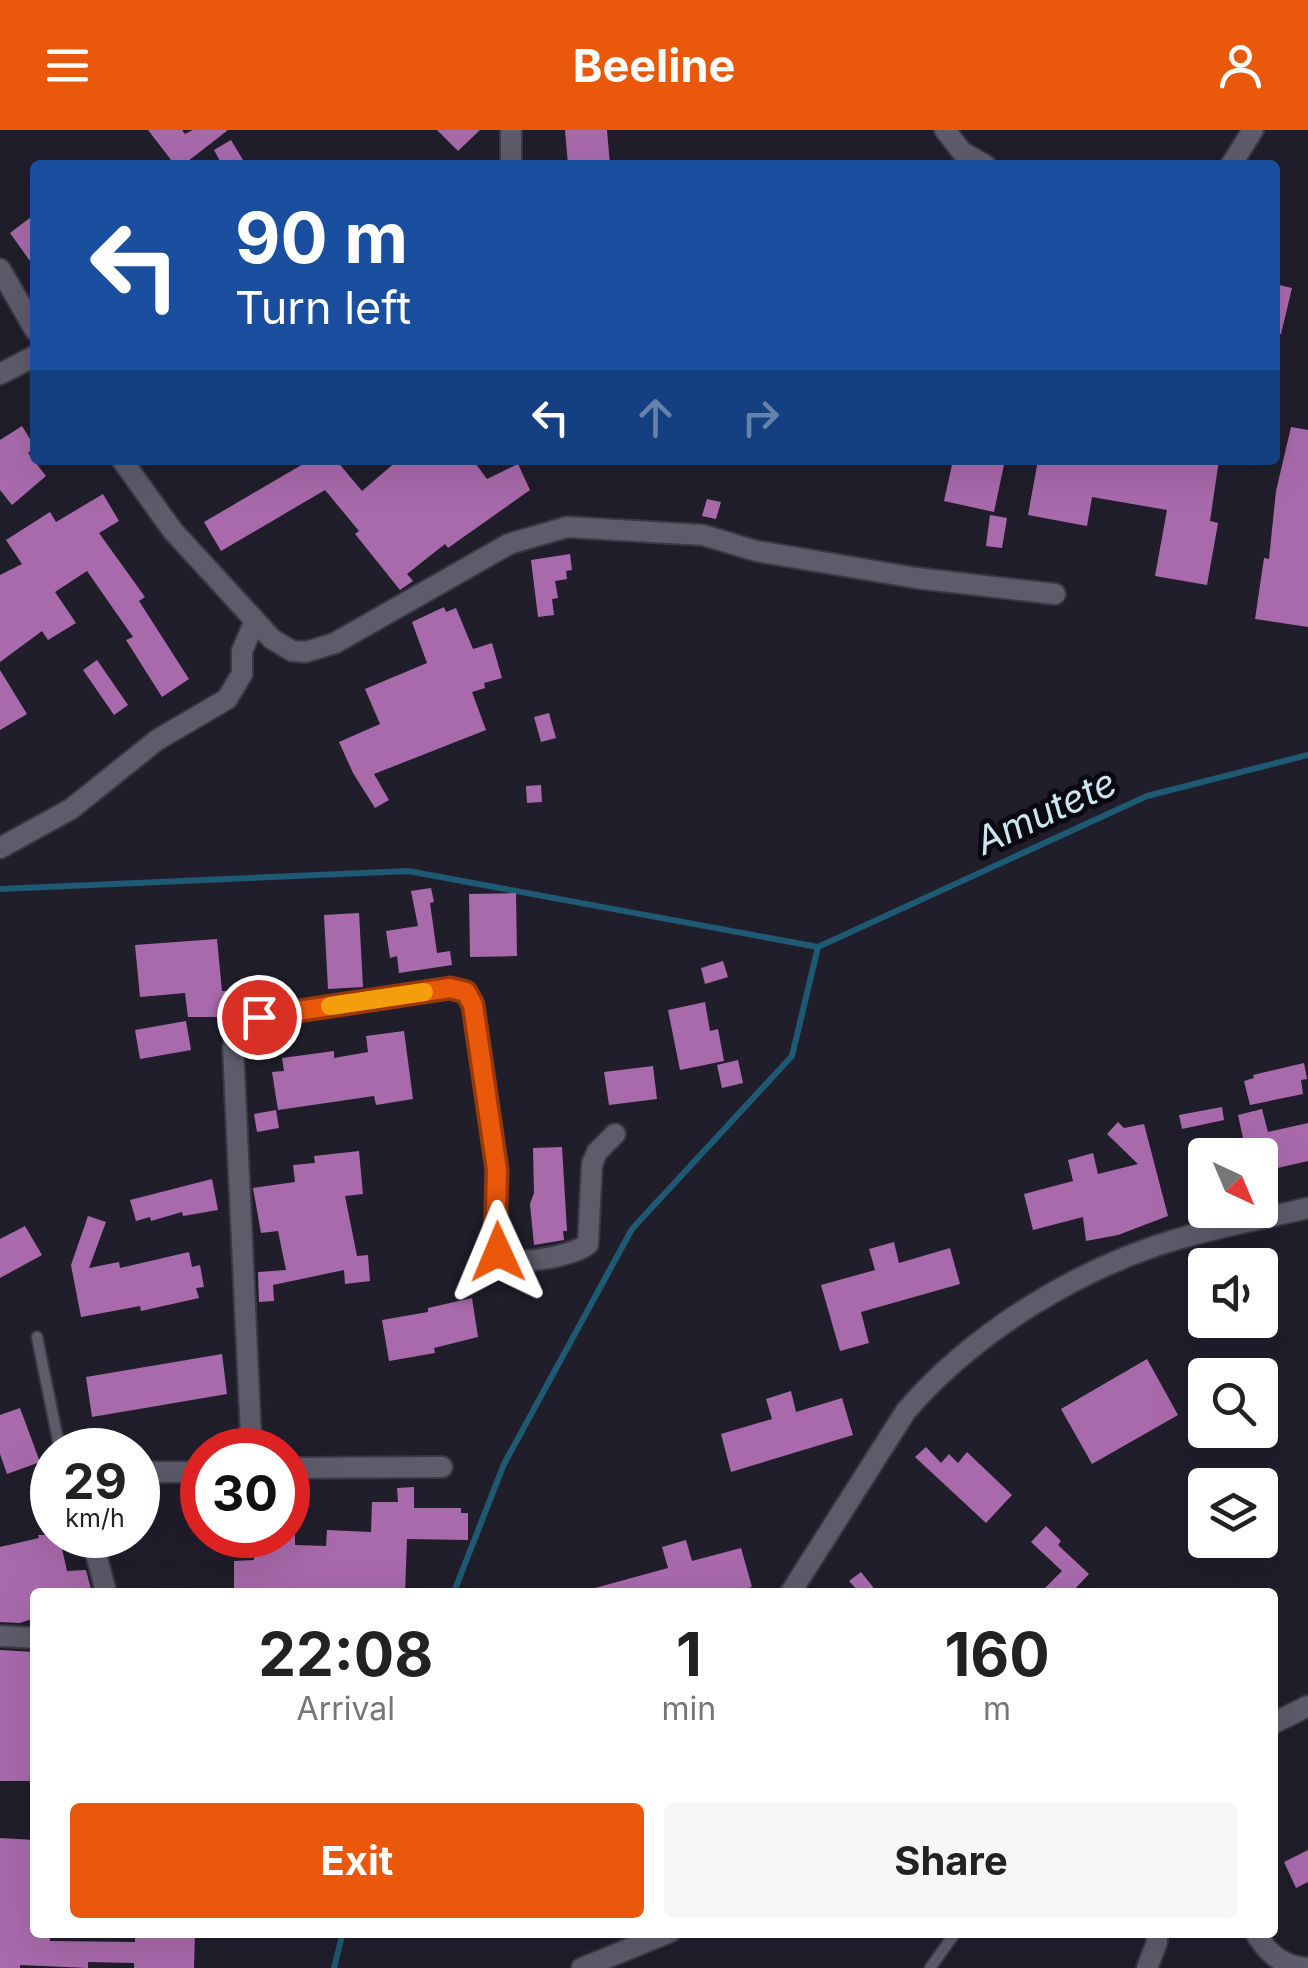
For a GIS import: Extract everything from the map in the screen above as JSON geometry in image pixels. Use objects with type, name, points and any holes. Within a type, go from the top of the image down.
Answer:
[{"type":"street","points":[[510,130],[510,160]]},
{"type":"street","points":[[945,130],[962,152],[976,160]]},
{"type":"street","points":[[1233,160],[1253,130]]},
{"type":"street","points":[[0,268],[30,321]]},
{"type":"street","points":[[0,374],[30,359]]},
{"type":"street","points":[[126,465],[173,530],[254,623],[292,651],[306,652],[335,642],[509,544],[566,526],[703,535],[756,550],[880,572],[1054,594]]},
{"type":"street","points":[[0,848],[72,808],[157,740],[227,698],[242,674],[242,651],[254,623]]},
{"type":"street","points":[[251,1428],[232,1047],[245,1026],[259,1017],[450,988],[466,992],[473,1005],[497,1170],[495,1245],[509,1260],[570,1254],[588,1244],[592,1164],[597,1152],[615,1134]]},
{"type":"street","points":[[793,1588],[906,1411],[927,1387],[1006,1324],[1090,1273],[1135,1254],[1182,1238],[1308,1208]]},
{"type":"street","points":[[310,1468],[442,1467]]},
{"type":"street","points":[[97,1558],[105,1588]]},
{"type":"street","points":[[0,1636],[30,1638]]},
{"type":"street","points":[[1278,1721],[1308,1706]]},
{"type":"street","points":[[619,1952],[632,1938]]},
{"type":"street","points":[[582,1968],[655,1938]]},
{"type":"street","points":[[1147,1968],[1157,1938]]},
{"type":"street","points":[[1258,1938],[1266,1951],[1290,1966],[1305,1968]]},
{"type":"lane","points":[[36,1337],[55,1428]]},
{"type":"lane","points":[[930,1968],[952,1938]]},
{"type":"building","points":[[148,130],[182,130],[185,134],[193,130],[228,130],[189,160],[171,160]]},
{"type":"building","points":[[437,130],[480,130],[458,151]]},
{"type":"building","points":[[565,130],[607,130],[610,160],[568,160]]},
{"type":"building","points":[[231,140],[243,160],[219,160],[214,150]]},
{"type":"building","points":[[30,218],[30,261],[10,233]]},
{"type":"building","points":[[1280,285],[1292,288],[1280,334]]},
{"type":"building","points":[[22,426],[30,439],[30,465],[37,465],[46,476],[12,505],[0,490],[0,440]]},
{"type":"building","points":[[1291,427],[1308,430],[1308,627],[1255,619]]},
{"type":"building","points":[[301,465],[340,465],[362,491],[392,465],[477,465],[487,479],[518,465],[530,490],[448,548],[445,544],[407,574],[413,581],[400,590],[325,490],[221,551],[204,522]]},
{"type":"building","points":[[952,465],[1004,465],[994,512],[944,501]]},
{"type":"building","points":[[1037,465],[1218,465],[1210,521],[1218,523],[1207,585],[1155,576],[1167,510],[1092,497],[1087,526],[1028,515]]},
{"type":"building","points":[[103,494],[119,521],[99,533],[145,597],[139,601],[189,679],[162,697],[126,640],[133,637],[87,571],[55,592],[76,623],[48,640],[42,631],[0,662],[0,575],[22,564],[6,540],[50,512],[56,522]]},
{"type":"building","points":[[707,499],[721,502],[716,519],[702,516]]},
{"type":"building","points":[[990,515],[1007,518],[1002,548],[986,546]]},
{"type":"building","points":[[570,554],[572,570],[566,571],[567,579],[555,581],[558,598],[552,599],[554,615],[538,617],[531,560]]},
{"type":"building","points":[[444,607],[446,612],[456,608],[473,649],[492,643],[502,678],[484,683],[485,688],[472,692],[486,730],[374,774],[389,800],[375,808],[339,742],[380,724],[365,689],[427,663],[412,622]]},
{"type":"building","points":[[97,660],[128,705],[114,715],[83,670]]},
{"type":"building","points":[[0,670],[27,714],[0,730]]},
{"type":"building","points":[[549,713],[556,738],[541,742],[534,717]]},
{"type":"building","points":[[541,785],[542,802],[527,803],[526,786]]},
{"type":"building","points":[[431,888],[437,953],[450,951],[452,965],[399,973],[397,956],[390,958],[386,931],[418,926],[411,891]]},
{"type":"building","points":[[516,893],[517,956],[470,957],[469,894]]},
{"type":"building","points":[[359,913],[363,987],[328,989],[324,915]]},
{"type":"building","points":[[217,939],[222,991],[227,991],[226,1017],[188,1017],[185,993],[140,997],[135,945]]},
{"type":"building","points":[[723,961],[728,977],[705,984],[701,968]]},
{"type":"building","points":[[705,1002],[710,1031],[718,1029],[724,1061],[680,1070],[668,1010]]},
{"type":"building","points":[[186,1021],[191,1050],[140,1059],[135,1030]]},
{"type":"building","points":[[404,1031],[413,1099],[376,1105],[374,1096],[278,1110],[272,1072],[284,1071],[282,1058],[334,1051],[334,1058],[368,1052],[366,1036]]},
{"type":"building","points":[[738,1060],[743,1083],[722,1088],[717,1065]]},
{"type":"building","points":[[1304,1063],[1307,1079],[1301,1080],[1303,1094],[1250,1105],[1244,1081],[1254,1078],[1253,1075]]},
{"type":"building","points":[[653,1066],[657,1099],[609,1105],[604,1072]]},
{"type":"building","points":[[1222,1107],[1224,1120],[1182,1129],[1179,1115]]},
{"type":"building","points":[[1262,1109],[1268,1132],[1308,1123],[1308,1161],[1278,1168],[1278,1138],[1243,1138],[1238,1115]]},
{"type":"building","points":[[276,1110],[279,1128],[257,1132],[254,1114]]},
{"type":"building","points":[[1118,1122],[1124,1128],[1144,1124],[1168,1216],[1118,1235],[1086,1241],[1083,1217],[1033,1230],[1024,1194],[1073,1181],[1068,1160],[1093,1153],[1098,1174],[1138,1164],[1107,1134]]},
{"type":"building","points":[[562,1147],[567,1231],[563,1231],[564,1240],[534,1245],[530,1204],[534,1193],[533,1148]]},
{"type":"building","points":[[359,1151],[363,1194],[345,1196],[357,1256],[368,1255],[370,1281],[345,1284],[344,1270],[273,1285],[274,1301],[259,1302],[258,1272],[286,1270],[278,1231],[261,1233],[253,1188],[295,1182],[293,1165],[315,1163],[314,1156]]},
{"type":"building","points":[[212,1179],[218,1210],[136,1221],[130,1200]]},
{"type":"building","points":[[88,1216],[106,1222],[89,1268],[119,1262],[120,1268],[189,1252],[192,1267],[200,1265],[204,1287],[196,1288],[199,1298],[141,1311],[140,1306],[81,1317],[71,1265]]},
{"type":"building","points":[[25,1226],[42,1255],[0,1278],[0,1239]]},
{"type":"building","points":[[894,1242],[899,1263],[950,1248],[960,1284],[861,1312],[869,1343],[840,1351],[821,1285],[875,1270],[869,1249]]},
{"type":"building","points":[[472,1298],[478,1337],[434,1348],[435,1353],[389,1361],[382,1320],[428,1312],[428,1308]]},
{"type":"building","points":[[222,1354],[227,1394],[92,1417],[86,1377]]},
{"type":"building","points":[[1147,1359],[1178,1415],[1092,1464],[1061,1409]]},
{"type":"building","points":[[791,1391],[796,1412],[842,1398],[853,1435],[731,1472],[721,1434],[772,1419],[766,1399]]},
{"type":"building","points":[[20,1408],[30,1435],[30,1466],[7,1474],[0,1454],[0,1415]]},
{"type":"building","points":[[926,1447],[941,1463],[949,1454],[958,1463],[967,1452],[1012,1495],[986,1523],[915,1457]]},
{"type":"building","points":[[414,1487],[414,1508],[461,1508],[461,1513],[468,1513],[468,1540],[407,1539],[405,1588],[234,1588],[234,1561],[310,1558],[310,1545],[326,1546],[327,1530],[371,1532],[372,1502],[398,1502],[397,1488]]},
{"type":"building","points":[[1046,1526],[1061,1541],[1058,1545],[1089,1574],[1076,1588],[1045,1588],[1062,1571],[1031,1542]]},
{"type":"building","points":[[30,1540],[30,1558],[64,1558],[67,1571],[86,1570],[91,1588],[30,1588],[30,1620],[0,1622],[0,1547]]},
{"type":"building","points":[[686,1540],[692,1561],[741,1548],[752,1587],[595,1588],[668,1568],[662,1547]]},
{"type":"building","points":[[861,1572],[874,1588],[855,1588],[849,1581]]},
{"type":"building","points":[[0,1650],[30,1652],[30,1781],[0,1781]]},
{"type":"building","points":[[0,1838],[30,1840],[30,1938],[135,1942],[135,1938],[195,1938],[194,1968],[134,1968],[134,1963],[88,1962],[88,1968],[0,1968]]},
{"type":"building","points":[[1308,1850],[1308,1882],[1296,1888],[1284,1862]]},
{"type":"waterway","name":"Amutete","points":[[818,947],[1147,796],[1308,755]]},
{"type":"waterway","points":[[0,889],[408,871],[818,947]]},
{"type":"waterway","points":[[456,1588],[504,1464],[632,1229],[792,1056],[818,947]]},
{"type":"waterway","points":[[334,1968],[342,1938]]},
{"type":"slow traffic","points":[[330,1006],[424,992]]},
{"type":"route","points":[[259,1017],[450,988],[466,992],[473,1005],[497,1170],[498,1252]]}]
